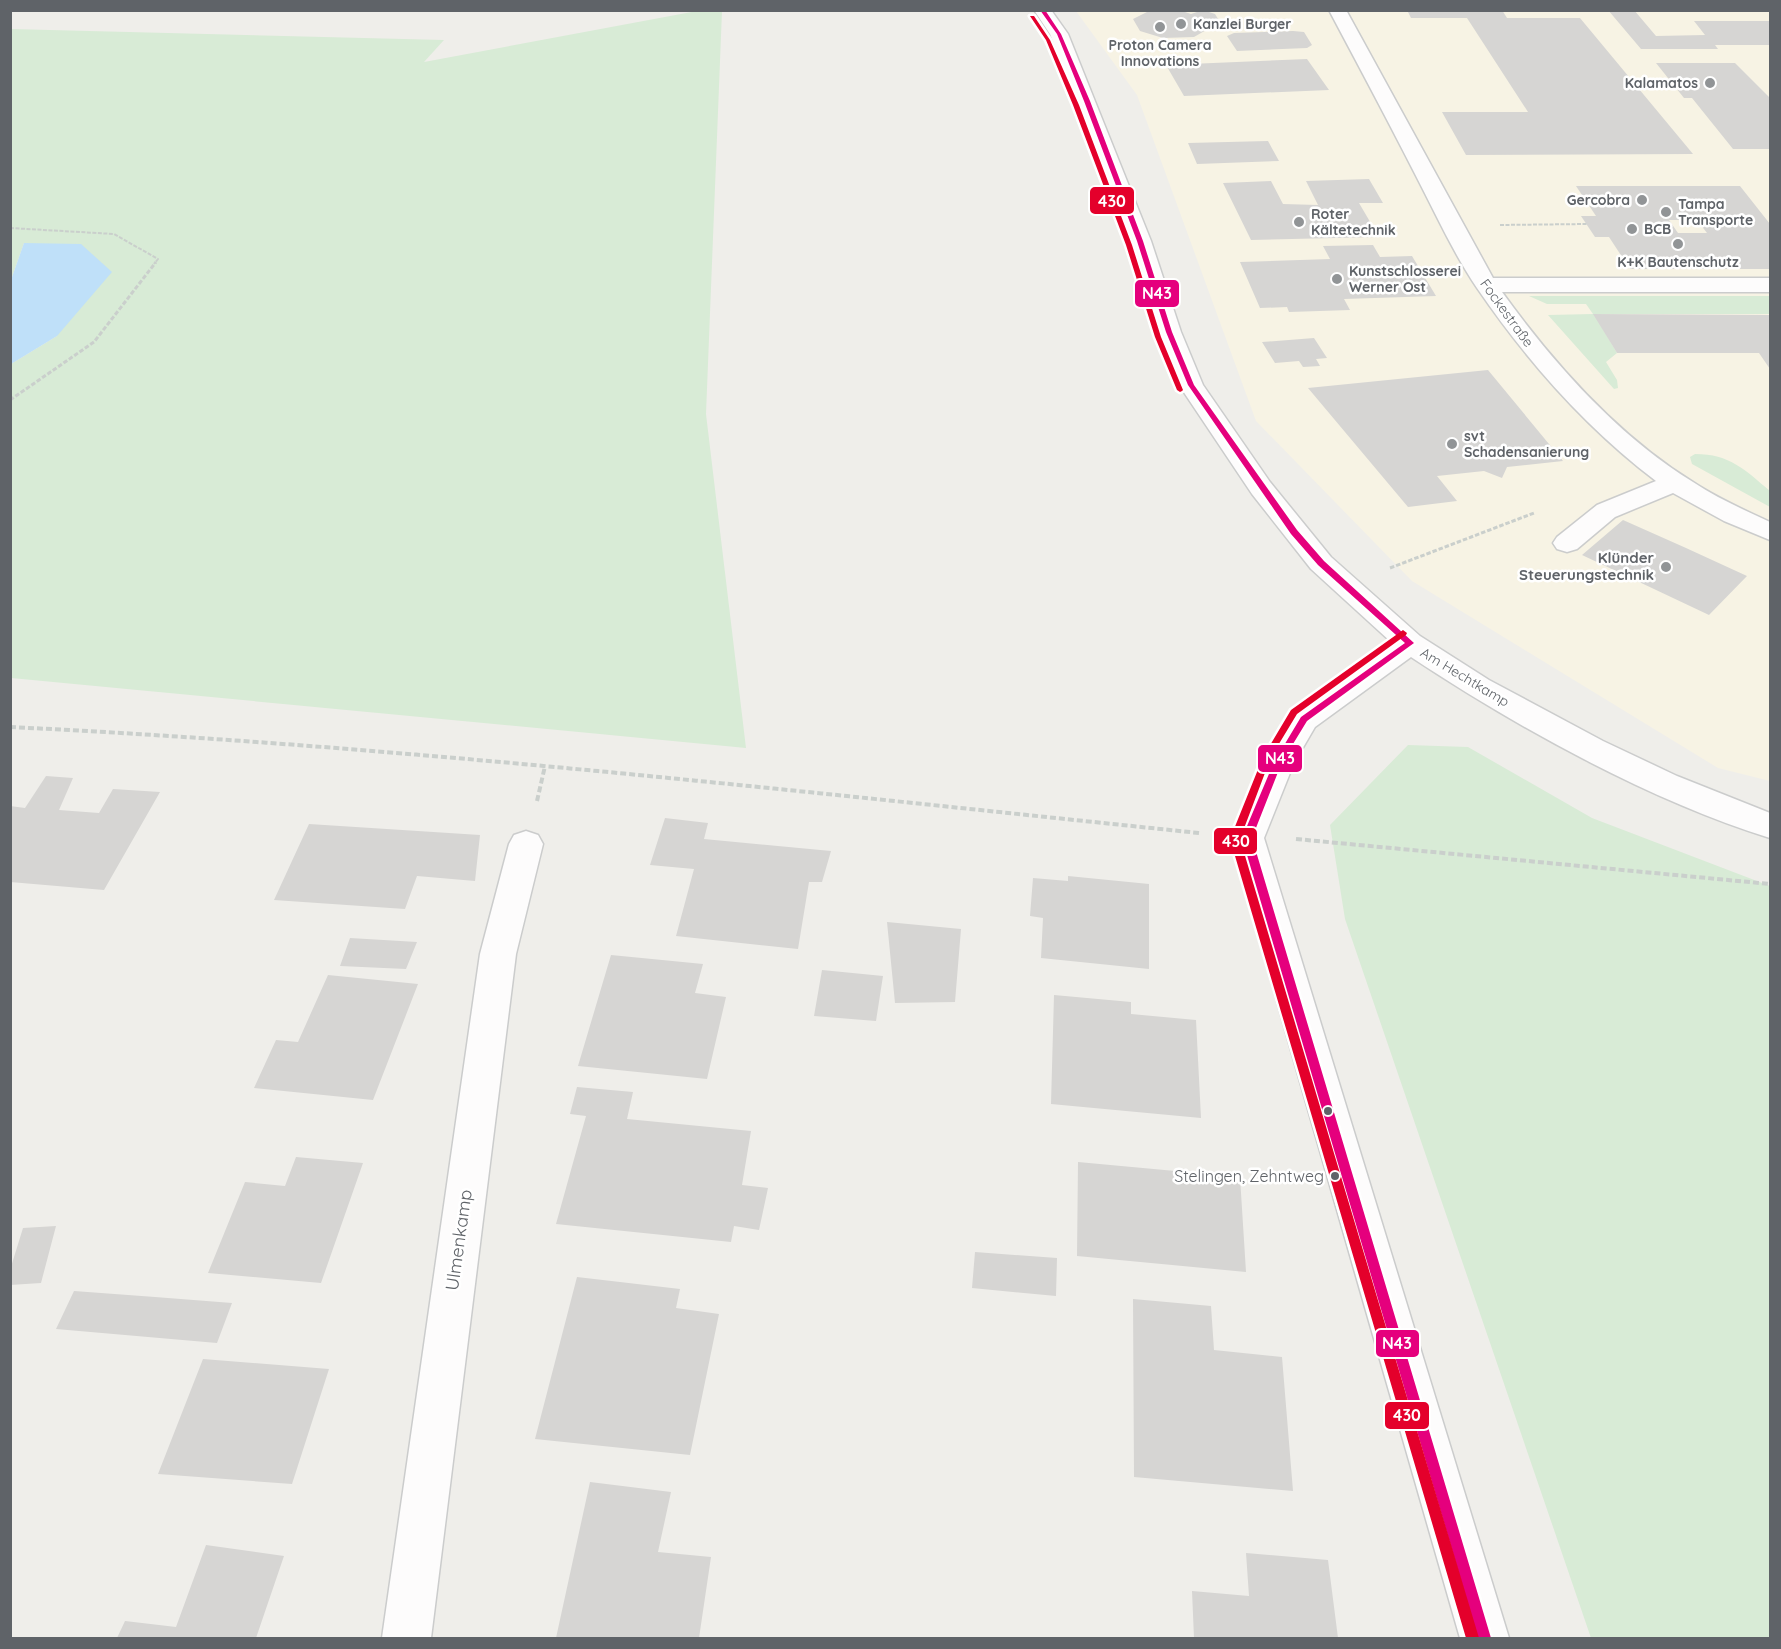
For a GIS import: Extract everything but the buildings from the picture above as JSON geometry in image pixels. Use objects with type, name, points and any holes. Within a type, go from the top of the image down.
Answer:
[{"type":"street","name":"Am Hechtkamp","points":[[1042,10],[1059,34],[1087,101],[1140,241],[1169,332],[1191,385],[1261,488],[1321,563],[1410,644],[1478,687],[1592,749],[1666,784],[1770,826]]},
{"type":"street","name":"Fockestraße","points":[[1337,10],[1451,226],[1486,285],[1524,338],[1598,417],[1675,483],[1770,532]]},
{"type":"street","points":[[1486,285],[1770,285]]},
{"type":"street","points":[[1567,543],[1606,511],[1675,483]]},
{"type":"street","points":[[1410,644],[1304,719],[1278,762],[1247,838],[1485,1638]]},
{"type":"street","name":"Ulmenkamp","points":[[406,1638],[498,954],[526,844]]},
{"type":"path","points":[[1451,226],[1587,224]]},
{"type":"path","points":[[10,228],[114,234],[158,259],[94,342],[10,400]]},
{"type":"path","points":[[1389,568],[1534,513]]},
{"type":"path","points":[[10,727],[137,733],[545,766],[1247,838],[1296,839],[1770,884]]},
{"type":"shaded area","points":[[1076,11],[1770,11],[1770,781],[1718,768],[1412,581],[1256,421],[1137,95]]},
{"type":"green space","points":[[697,11],[722,11],[706,414],[746,748],[11,678],[11,364],[57,336],[24,243],[11,280],[11,29],[444,40],[424,62]]},
{"type":"green space","points":[[1529,296],[1770,296],[1770,314],[1594,314],[1617,353],[1606,362],[1617,380],[1618,388],[1614,389],[1548,315],[1593,314],[1586,304],[1547,304]]},
{"type":"green space","points":[[1695,454],[1728,460],[1745,470],[1770,491],[1770,507],[1692,464],[1690,457]]},
{"type":"green space","points":[[1408,745],[1468,747],[1592,818],[1770,886],[1770,1638],[1591,1638],[1345,919],[1330,825]]},
{"type":"water","points":[[24,243],[81,244],[112,272],[57,336],[11,364],[11,280]]},
{"type":"transit line","name":"N43","points":[[1042,10],[1059,34],[1087,101],[1140,241],[1169,332],[1191,385],[1294,532],[1321,563],[1410,643],[1304,719],[1278,762],[1247,838],[1485,1638]]},
{"type":"transit line","name":"430","points":[[1032,17],[1048,40],[1076,105],[1129,245],[1158,337],[1180,390]]},
{"type":"transit line","name":"430","points":[[1403,633],[1294,712],[1267,757],[1235,839],[1473,1638]]},
{"type":"place","name":"Kanzlei Burger","points":[[1181,24]]},
{"type":"place","name":"Proton Camera Innovations","points":[[1160,27]]},
{"type":"place","name":"Kalamatos","points":[[1710,83]]},
{"type":"place","name":"Gercobra","points":[[1642,200]]},
{"type":"place","name":"Tampa Transporte","points":[[1666,212]]},
{"type":"place","name":"Roter Kältetechnik","points":[[1299,222]]},
{"type":"place","name":"BCB","points":[[1632,229]]},
{"type":"place","name":"K+K Bautenschutz","points":[[1678,244]]},
{"type":"place","name":"Kunstschlosserei Werner Ost","points":[[1337,279]]},
{"type":"place","name":"svt Schadensanierung","points":[[1452,444]]},
{"type":"place","name":"Klünder Steuerungstechnik","points":[[1666,567]]},
{"type":"place","name":"Stelingen, Zehntweg","points":[[1335,1176]]}]
